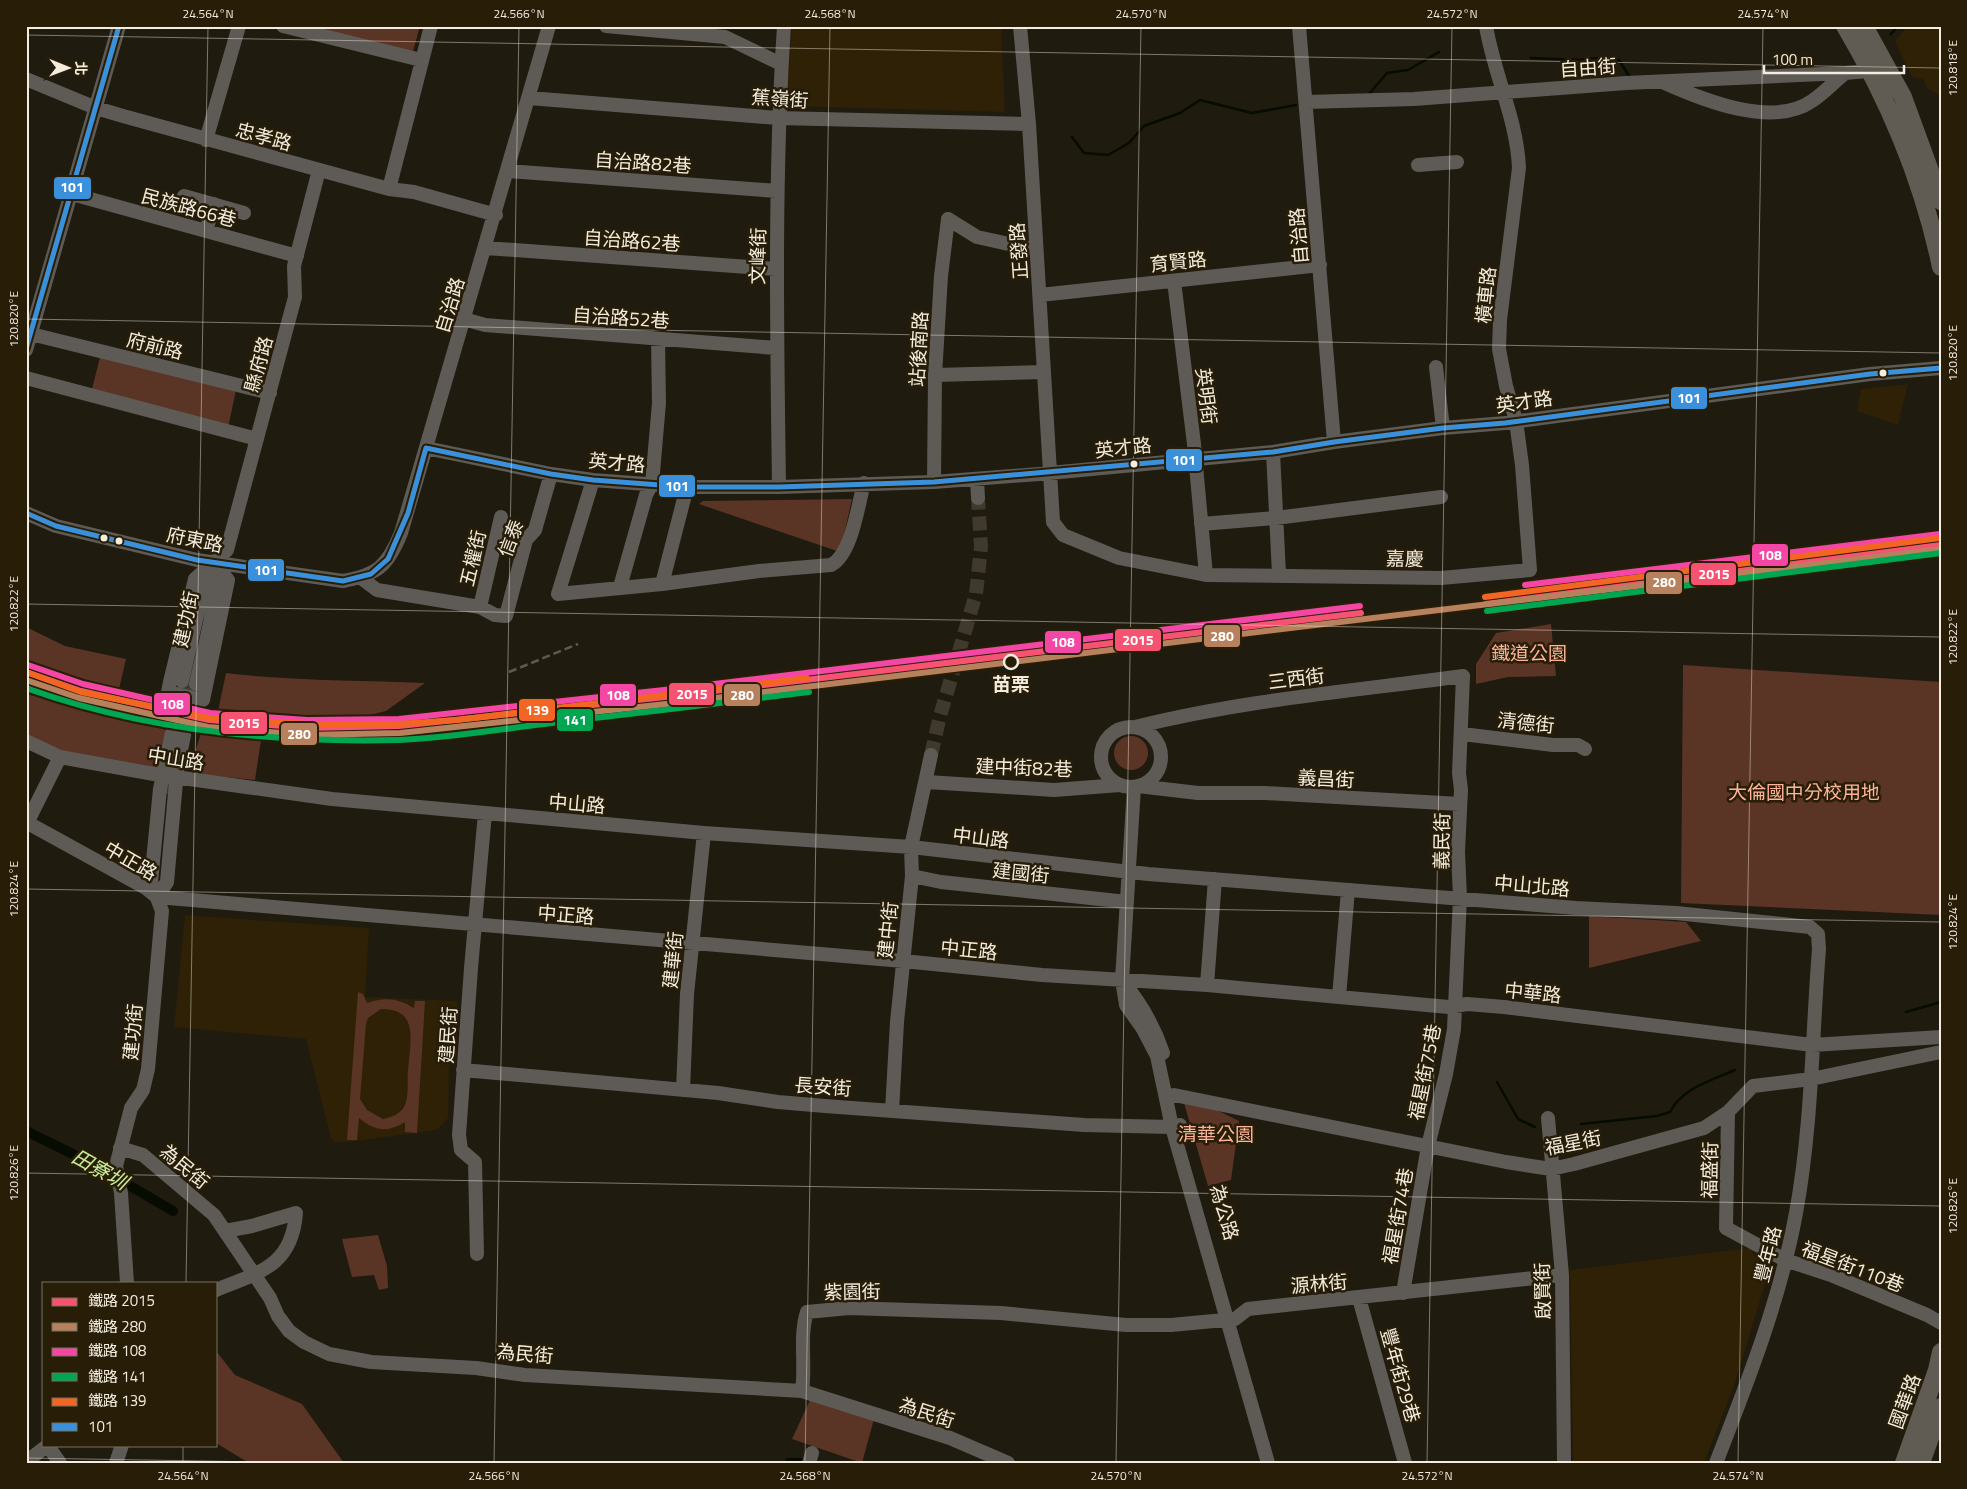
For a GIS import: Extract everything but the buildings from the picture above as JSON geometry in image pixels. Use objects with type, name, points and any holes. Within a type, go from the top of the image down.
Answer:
[{"type":"main road","points":[[1845,26],[1906,106],[1941,201]]},
{"type":"main road","points":[[1864,26],[1921,189],[1941,267]]},
{"type":"main road","name":"國華路","points":[[1904,1463],[1938,1370],[1941,1352]]},
{"type":"main road","name":"國華路","points":[[1921,1463],[1941,1407]]},
{"type":"street","points":[[26,350],[119,26]]},
{"type":"street","points":[[206,140],[239,26]]},
{"type":"street","points":[[283,26],[421,60]]},
{"type":"street","points":[[389,189],[431,26]]},
{"type":"street","name":"自治路","points":[[361,578],[378,570],[392,555],[401,532],[496,216],[549,26]]},
{"type":"street","points":[[606,26],[725,37],[782,64]]},
{"type":"street","name":"文峰街","points":[[779,487],[776,269],[778,118],[784,26]]},
{"type":"street","name":"正發路","points":[[1020,26],[1029,124],[1053,522],[1063,535],[1119,558],[1206,575]]},
{"type":"street","name":"自治路","points":[[1299,26],[1307,103],[1334,442]]},
{"type":"street","name":"橫車路","points":[[1486,26],[1501,91],[1518,144],[1519,168],[1500,320],[1500,349],[1506,386],[1516,421],[1522,465],[1530,570]]},
{"type":"street","name":"自由街","points":[[1307,103],[1414,99],[1501,91],[1880,70]]},
{"type":"street","points":[[1662,81],[1697,97],[1764,113],[1781,113],[1812,102],[1844,73]]},
{"type":"street","name":"忠孝路","points":[[26,79],[96,108],[206,140],[389,189],[414,192],[496,216]]},
{"type":"street","name":"蕉嶺街","points":[[528,98],[778,118],[1029,124]]},
{"type":"street","points":[[1418,165],[1457,162]]},
{"type":"street","name":"縣府路","points":[[214,563],[227,550],[270,393],[295,297],[294,266],[319,170]]},
{"type":"street","name":"自治路82巷","points":[[507,171],[777,191]]},
{"type":"street","name":"民族路66巷","points":[[72,194],[297,256]]},
{"type":"street","points":[[184,196],[244,213]]},
{"type":"street","points":[[206,231],[214,204]]},
{"type":"street","name":"站後南路","points":[[934,482],[935,375],[941,276],[948,219],[977,237],[1036,250]]},
{"type":"street","name":"自治路62巷","points":[[486,248],[776,269]]},
{"type":"street","name":"育賢路","points":[[1040,295],[1320,265]]},
{"type":"street","name":"英明街","points":[[1174,281],[1195,458],[1206,575]]},
{"type":"street","name":"自治路52巷","points":[[464,320],[485,325],[776,348]]},
{"type":"street","name":"府前路","points":[[31,334],[270,393]]},
{"type":"street","points":[[620,587],[646,495],[652,484],[659,403],[658,339]]},
{"type":"street","points":[[1436,367],[1442,428]]},
{"type":"street","name":"英才路","points":[[426,448],[551,474],[593,480],[687,487],[779,487],[864,482],[934,482],[1272,452],[1334,442],[1442,428],[1516,421],[1870,374],[1941,368]]},
{"type":"street","points":[[935,375],[1044,372]]},
{"type":"street","points":[[26,378],[257,439]]},
{"type":"street","points":[[1272,452],[1279,574]]},
{"type":"street","name":"信泰","points":[[480,607],[495,615],[506,616],[526,540],[534,530],[551,474]]},
{"type":"street","points":[[977,479],[978,498]]},
{"type":"street","points":[[593,480],[558,594],[662,584],[759,571],[831,565],[846,550],[864,482]]},
{"type":"street","points":[[662,584],[687,487]]},
{"type":"street","points":[[1201,524],[1276,518],[1441,497]]},
{"type":"street","name":"府東路","points":[[26,512],[56,526],[214,563],[343,581],[361,578]]},
{"type":"street","name":"五權街","points":[[480,607],[501,517]]},
{"type":"street","points":[[214,563],[228,580],[203,700],[168,692],[195,579],[214,563]]},
{"type":"street","name":"建功街","points":[[189,683],[214,563]]},
{"type":"street","name":"嘉慶","points":[[1206,575],[1279,574],[1441,578],[1530,570]]},
{"type":"street","points":[[361,578],[377,590],[480,607]]},
{"type":"street","name":"三西街","points":[[1135,728],[1189,714],[1270,700],[1463,676]]},
{"type":"street","name":"義民街","points":[[1455,1006],[1460,897],[1459,773],[1463,676]]},
{"type":"street","points":[[1160,762],[1153,777],[1131,786],[1106,774],[1101,756],[1103,746],[1115,731],[1125,728],[1144,730],[1158,743],[1160,762],[1166,786],[1178,786],[1189,792]]},
{"type":"street","points":[[157,897],[168,882],[170,774],[178,734]]},
{"type":"street","name":"清德街","points":[[1462,734],[1553,745],[1578,745],[1585,749]]},
{"type":"street","name":"中山路","points":[[26,741],[60,757],[332,798],[704,833],[911,847],[1130,873]]},
{"type":"street","name":"建中街","points":[[892,1111],[903,961],[912,876],[911,847],[927,782],[931,755]]},
{"type":"street","points":[[27,823],[60,757]]},
{"type":"street","name":"建中街82巷","points":[[927,782],[1054,790],[1131,786],[1189,792]]},
{"type":"street","points":[[1122,980],[1130,873],[1131,786]]},
{"type":"street","name":"義昌街","points":[[1189,792],[1265,793],[1460,804]]},
{"type":"street","name":"建功街","points":[[127,1282],[121,1193],[116,1166],[131,1108],[143,1090],[148,1070],[162,910],[157,897],[167,794]]},
{"type":"street","name":"建民街","points":[[477,1254],[475,1162],[461,1150],[459,1135],[474,924],[485,813]]},
{"type":"street","name":"中正路","points":[[27,823],[146,888],[157,897],[903,961],[1042,975],[1122,980]]},
{"type":"street","name":"建華街","points":[[683,1090],[687,994],[704,833]]},
{"type":"street","name":"中山北路","points":[[1130,873],[1460,897],[1576,908],[1684,914],[1810,927],[1818,934],[1812,1045]]},
{"type":"street","name":"建國街","points":[[912,876],[941,882],[1127,902]]},
{"type":"street","points":[[1207,985],[1216,879]]},
{"type":"street","points":[[1339,997],[1348,890]]},
{"type":"street","name":"中華路","points":[[1122,980],[1207,985],[1455,1006],[1467,1004],[1582,1015],[1812,1045],[1941,1037]]},
{"type":"street","name":"為公路","points":[[1122,980],[1140,1004],[1156,1032],[1176,1126],[1231,1320],[1275,1463]]},
{"type":"street","name":"福星街75巷","points":[[1428,1146],[1446,1074],[1454,1029],[1455,1006]]},
{"type":"street","name":"豐年路","points":[[1716,1463],[1761,1344],[1785,1260],[1801,1184],[1811,1079],[1812,1045]]},
{"type":"street","name":"福星街","points":[[1170,1096],[1506,1162],[1551,1169],[1704,1128],[1728,1112],[1753,1086],[1811,1079],[1859,1067],[1941,1052]]},
{"type":"street","name":"長安街","points":[[463,1070],[683,1090],[778,1102],[892,1111],[1084,1125],[1176,1126]]},
{"type":"street","name":"福盛街","points":[[1726,1228],[1728,1112]]},
{"type":"street","name":"啟賢街","points":[[1548,1118],[1551,1169],[1562,1275],[1564,1463]]},
{"type":"street","name":"福星街74巷","points":[[1403,1293],[1428,1146]]},
{"type":"street","name":"為民街","points":[[120,1148],[143,1155],[214,1215],[289,1331],[304,1342],[329,1354],[371,1362],[476,1368],[525,1375],[802,1391],[950,1438],[1008,1463]]},
{"type":"street","points":[[218,1289],[254,1275],[277,1261],[287,1250],[293,1238],[296,1213],[252,1226],[224,1231]]},
{"type":"street","name":"福星街110巷","points":[[1726,1228],[1785,1260],[1839,1278],[1927,1315],[1941,1323]]},
{"type":"street","name":"源林街","points":[[978,1312],[1083,1328],[1171,1325],[1231,1320],[1248,1308],[1359,1298],[1562,1275]]},
{"type":"street","name":"豐年街29巷","points":[[1359,1298],[1405,1463]]},
{"type":"street","name":"紫園街","points":[[802,1391],[804,1377],[802,1326],[807,1312],[849,1308],[978,1312]]},
{"type":"street","name":"為公路","points":[[1231,1320],[1268,1463]]},
{"type":"street","points":[[26,1462],[47,1446]]},
{"type":"street","points":[[49,1446],[60,1463]]},
{"type":"street","points":[[116,1463],[122,1446]]},
{"type":"shaded area","points":[[792,26],[1001,26],[1005,112],[786,106]]},
{"type":"shaded area","points":[[1908,26],[1941,26],[1941,96],[1928,89],[1923,79],[1912,77],[1895,41]]},
{"type":"shaded area","points":[[1908,384],[1898,425],[1857,411],[1861,389]]},
{"type":"shaded area","points":[[185,915],[369,928],[365,997],[458,1001],[449,1071],[448,1118],[437,1130],[348,1142],[334,1142],[331,1138],[306,1039],[174,1027]]},
{"type":"shaded area","points":[[1750,1248],[1768,1274],[1735,1383],[1704,1463],[1573,1463],[1570,1270]]},
{"type":"green space","points":[[301,26],[420,26],[412,55]]},
{"type":"green space","points":[[100,357],[236,390],[228,428],[92,389]]},
{"type":"green space","points":[[852,499],[841,548],[837,551],[699,504],[703,501]]},
{"type":"green space","name":"鐵道公園","points":[[1551,624],[1556,676],[1508,677],[1476,684],[1476,664],[1496,633]]},
{"type":"green space","points":[[26,627],[65,646],[126,659],[119,689],[49,669],[26,659]]},
{"type":"green space","name":"大倫國中分校用地","points":[[1683,665],[1941,682],[1941,915],[1681,903]]},
{"type":"green space","points":[[226,673],[301,679],[425,683],[386,711],[349,720],[218,711]]},
{"type":"green space","points":[[26,694],[159,726],[168,732],[158,770],[59,751],[26,734]]},
{"type":"green space","points":[[201,733],[261,740],[255,780],[195,774],[190,769]]},
{"type":"green space","points":[[1131,736],[1143,741],[1148,753],[1143,765],[1131,770],[1119,765],[1114,753],[1119,741]]},
{"type":"green space","points":[[1589,916],[1686,922],[1701,941],[1589,968]]},
{"type":"green space","points":[[358,992],[363,994],[367,1003],[391,999],[414,1008],[415,1001],[425,1001],[417,1133],[405,1132],[405,1122],[393,1128],[381,1129],[370,1126],[359,1118],[357,1140],[347,1140]],"holes":[[[381,1009],[393,1010],[402,1014],[410,1029],[407,1093],[405,1105],[401,1111],[383,1119],[367,1110],[360,1099],[366,1024],[368,1018]]]},
{"type":"green space","name":"清華公園","points":[[1184,1103],[1213,1108],[1239,1121],[1231,1180],[1208,1186]]},
{"type":"green space","points":[[378,1235],[387,1266],[388,1288],[379,1290],[374,1275],[352,1277],[342,1239]]},
{"type":"green space","points":[[218,1354],[235,1375],[302,1404],[344,1463],[249,1463],[218,1444]]},
{"type":"green space","points":[[811,1398],[874,1419],[862,1463],[792,1439]]},
{"type":"waterway","points":[[1891,34],[1898,26]]},
{"type":"waterway","points":[[1369,94],[1387,73],[1408,70],[1439,52]]},
{"type":"waterway","points":[[1531,58],[1580,60],[1607,57],[1619,60],[1629,76]]},
{"type":"waterway","points":[[1072,137],[1084,153],[1108,155],[1129,143],[1144,126],[1180,113],[1200,100],[1252,113],[1296,105]]},
{"type":"waterway","points":[[1906,1012],[1941,1002]]},
{"type":"waterway","points":[[1581,1124],[1657,1116],[1670,1112],[1675,1104],[1690,1091],[1707,1081],[1735,1070]]},
{"type":"waterway","points":[[1497,1082],[1518,1119],[1535,1127]]},
{"type":"waterway","name":"田寮圳","points":[[26,1131],[91,1163],[173,1211]]},
{"type":"waterway","points":[[789,1463],[801,1463]]},
{"type":"tunnel","points":[[931,755],[940,716],[976,594],[981,547],[978,498]]},
{"type":"tunnel","points":[[178,735],[190,683]]},
{"type":"tunnel","points":[[167,794],[170,770]]},
{"type":"railway","points":[[808,685],[1486,604]]},
{"type":"railway","points":[[509,672],[578,644]]},
{"type":"rail line","name":"108","points":[[1525,585],[1940,534]]},
{"type":"rail line","name":"139","points":[[1485,597],[1940,538]]},
{"type":"rail line","name":"2015","points":[[1486,604],[1941,545]]},
{"type":"rail line","name":"280","points":[[26,680],[79,698],[208,727],[306,735],[400,733],[666,704],[1941,549]]},
{"type":"rail line","name":"141","points":[[1487,611],[1941,553]]},
{"type":"rail line","name":"108","points":[[28,665],[83,684],[210,713],[307,720],[399,719],[664,690],[1360,606]]},
{"type":"rail line","name":"2015","points":[[26,672],[81,691],[209,720],[307,728],[399,726],[665,697],[1361,613]]},
{"type":"rail line","name":"139","points":[[29,673],[81,692],[209,718],[307,724],[399,724],[457,720],[807,678]]},
{"type":"rail line","name":"141","points":[[26,688],[71,703],[163,724],[256,736],[351,740],[398,740],[456,735],[809,692]]},
{"type":"transit line","name":"101","points":[[26,349],[119,26]]},
{"type":"transit line","name":"101","points":[[426,448],[551,474],[593,480],[687,487],[779,487],[934,482],[1273,452],[1334,442],[1443,428],[1505,423],[1870,374],[1941,368]]},
{"type":"transit line","name":"101","points":[[26,513],[56,526],[197,560],[343,581],[371,574],[388,559],[408,513],[426,448]]},
{"type":"place","name":"苗栗","points":[[1011,662]]}]
